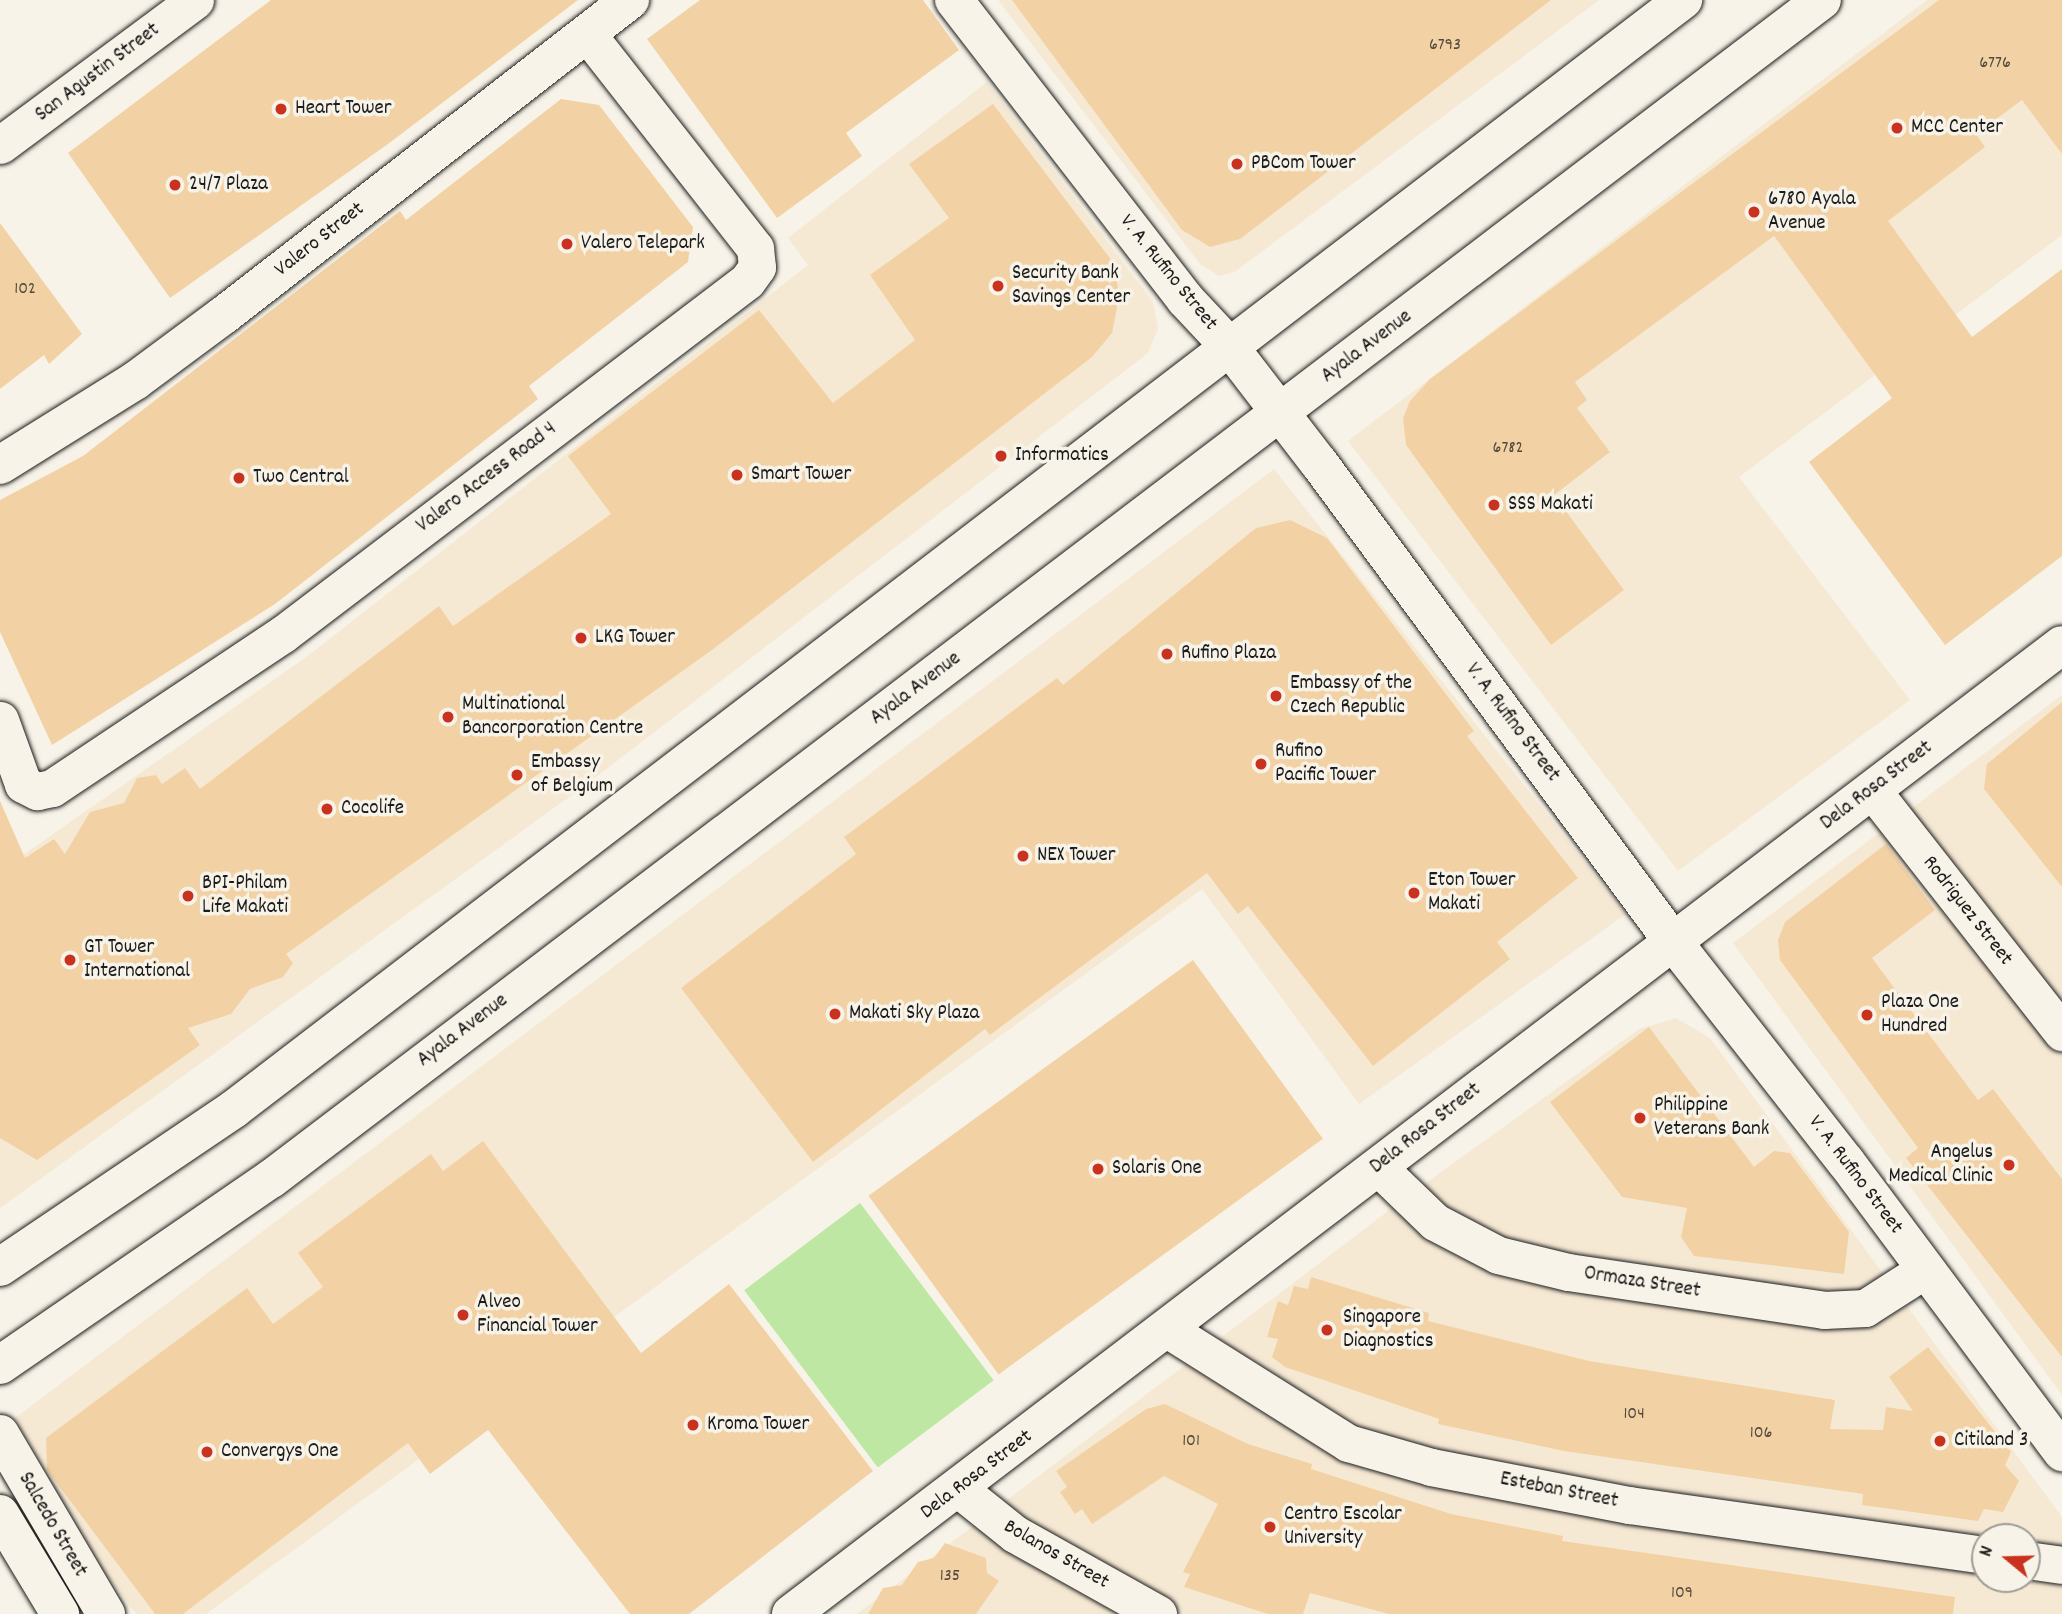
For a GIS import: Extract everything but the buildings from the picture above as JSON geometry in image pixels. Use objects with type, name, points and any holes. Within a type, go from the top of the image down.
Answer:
[{"type":"street","name":"San Agustin Street","points":[[0,145],[195,0]]},
{"type":"street","name":"Valero Street","points":[[0,465],[135,381],[630,0]]},
{"type":"street","name":"V. A. Rufino Street","points":[[954,0],[1185,299],[1228,345],[1280,413],[1671,939],[1926,1269],[2062,1452]]},
{"type":"street","points":[[977,0],[1195,290],[1228,345]]},
{"type":"street","points":[[0,1267],[234,1109],[1228,345],[1683,0]]},
{"type":"street","name":"Ayala Avenue","points":[[0,1366],[271,1179],[1822,0]]},
{"type":"street","name":"Valero Access Road 4","points":[[0,720],[23,784],[37,791],[52,788],[283,634],[747,281],[757,267],[754,248],[587,34]]},
{"type":"street","name":"Dela Rosa Street","points":[[791,1614],[960,1490],[1671,939],[2062,645]]},
{"type":"street","name":"Rodriguez Street","points":[[1872,790],[2062,1032]]},
{"type":"street","name":"Ormaza Street","points":[[1378,1167],[1435,1222],[1498,1255],[1568,1272],[1824,1310],[1865,1308],[1926,1269]]},
{"type":"street","name":"Esteban Street","points":[[1167,1329],[1348,1443],[1431,1467],[1629,1505],[1971,1553]]},
{"type":"street","name":"Salcedo Street","points":[[0,1434],[106,1614]]},
{"type":"street","name":"Bolanos Street","points":[[960,1490],[1015,1534],[1158,1614]]},
{"type":"street","name":"Salcedo Street","points":[[0,1514],[60,1614]]},
{"type":"street","points":[[2041,1562],[2062,1565]]},
{"type":"shaded area","name":"PBCom Tower","points":[[998,0],[1599,0],[1236,271],[1219,276],[1200,264]]},
{"type":"shaded area","points":[[1927,0],[2062,0],[2062,235],[1739,477],[1910,700],[1678,871],[1348,441]]},
{"type":"shaded area","points":[[987,82],[1153,302],[1158,329],[1148,353],[583,787],[0,1208],[0,871],[305,658],[808,265],[788,238]]},
{"type":"shaded area","points":[[1274,469],[1626,914],[1359,1104],[1202,889],[206,1614],[136,1614],[99,1565],[15,1418]]},
{"type":"shaded area","points":[[2062,695],[2062,1395],[1733,943]]},
{"type":"shaded area","points":[[1676,1018],[1710,1038],[2062,1517],[2062,1614],[857,1614],[1400,1202],[1639,1029]]},
{"type":"green space","points":[[860,1203],[994,1380],[878,1468],[744,1290]]},
{"type":"place","name":"Heart Tower","points":[[281,109]]},
{"type":"place","name":"MCC Center","points":[[1897,128]]},
{"type":"place","name":"PBCom Tower","points":[[1237,164]]},
{"type":"place","name":"24/7 Plaza","points":[[175,185]]},
{"type":"place","name":"6780 Ayala Avenue","points":[[1754,212]]},
{"type":"place","name":"Valero Telepark","points":[[567,244]]},
{"type":"place","name":"Security Bank Savings Center","points":[[998,286]]},
{"type":"place","name":"Informatics","points":[[1001,456]]},
{"type":"place","name":"Smart Tower","points":[[737,475]]},
{"type":"place","name":"Two Central","points":[[239,478]]},
{"type":"place","name":"SSS Makati","points":[[1494,505]]},
{"type":"place","name":"LKG Tower","points":[[581,638]]},
{"type":"place","name":"Rufino Plaza","points":[[1167,654]]},
{"type":"place","name":"Embassy of the Czech Republic","points":[[1276,696]]},
{"type":"place","name":"Multinational Bancorporation Centre","points":[[448,717]]},
{"type":"place","name":"Rufino Pacific Tower","points":[[1261,764]]},
{"type":"place","name":"Embassy of Belgium","points":[[517,775]]},
{"type":"place","name":"Cocolife","points":[[327,809]]},
{"type":"place","name":"NEX Tower","points":[[1023,856]]},
{"type":"place","name":"Eton Tower Makati","points":[[1414,893]]},
{"type":"place","name":"BPI-Philam Life Makati","points":[[188,896]]},
{"type":"place","name":"GT Tower International","points":[[70,960]]},
{"type":"place","name":"Makati Sky Plaza","points":[[835,1014]]},
{"type":"place","name":"Plaza One Hundred","points":[[1867,1015]]},
{"type":"place","name":"Philippine Veterans Bank","points":[[1640,1118]]},
{"type":"place","name":"Angelus Medical Clinic","points":[[2009,1165]]},
{"type":"place","name":"Solaris One","points":[[1098,1169]]},
{"type":"place","name":"Alveo Financial Tower","points":[[463,1315]]},
{"type":"place","name":"Singapore Diagnostics","points":[[1327,1330]]},
{"type":"place","name":"Kroma Tower","points":[[693,1425]]},
{"type":"place","name":"Citiland 3","points":[[1940,1441]]},
{"type":"place","name":"Convergys One","points":[[207,1452]]},
{"type":"place","name":"Centro Escolar University","points":[[1270,1527]]}]
